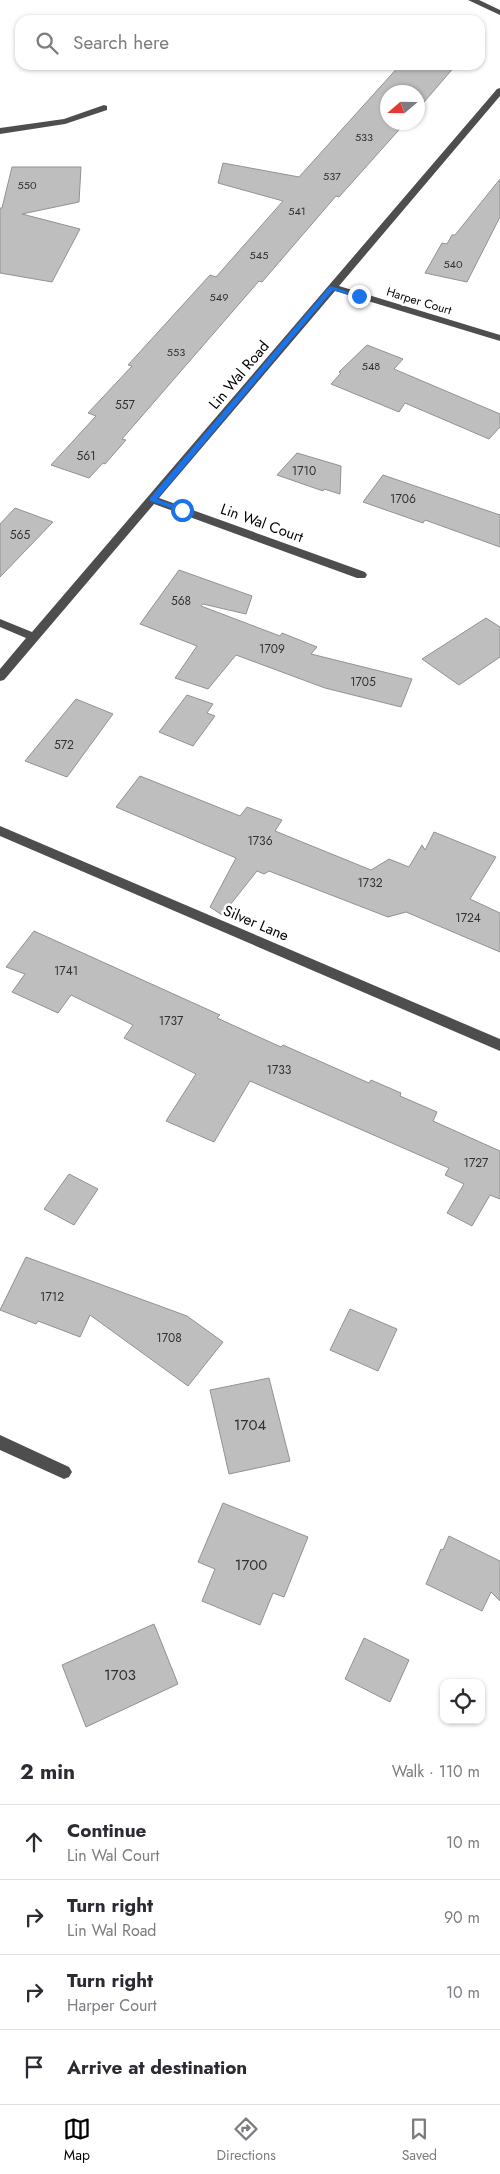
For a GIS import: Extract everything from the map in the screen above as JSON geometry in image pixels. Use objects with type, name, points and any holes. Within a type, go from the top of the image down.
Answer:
[{"type":"street","points":[[472,0],[500,13]]},
{"type":"street","name":"Lin Wal Road","points":[[0,677],[153,500],[500,91]]},
{"type":"street","points":[[0,131],[52,126],[80,119],[104,108]]},
{"type":"street","name":"Harper Court","points":[[332,288],[500,338]]},
{"type":"street","name":"Lin Wal Court","points":[[153,500],[361,575]]},
{"type":"street","points":[[0,623],[34,637]]},
{"type":"street","name":"Silver Lane","points":[[0,831],[500,1045]]},
{"type":"street","points":[[0,1442],[64,1472]]},
{"type":"building","points":[[395,70],[452,70],[425,101],[425,85],[382,85]]},
{"type":"building","points":[[380,87],[380,130],[399,130],[339,197],[336,196],[262,282],[259,281],[122,439],[126,440],[105,464],[103,463],[89,478],[51,465],[96,416],[88,413],[132,366],[128,365],[210,275],[216,277],[283,201],[218,183],[223,163],[299,177]]},
{"type":"building","points":[[12,167],[81,167],[79,202],[22,214],[80,229],[52,282],[0,273],[0,208],[2,208]]},
{"type":"building","points":[[500,179],[500,217],[467,282],[425,273],[442,243],[447,244],[452,235],[455,235]]},
{"type":"building","points":[[367,345],[403,359],[394,369],[500,414],[500,427],[489,439],[405,403],[399,412],[331,384],[341,373],[339,372]]},
{"type":"building","points":[[297,453],[341,466],[340,494],[324,489],[323,491],[277,475]]},
{"type":"building","points":[[383,475],[500,515],[500,547],[425,520],[423,523],[363,502]]},
{"type":"building","points":[[15,508],[53,522],[0,577],[0,524]]},
{"type":"building","points":[[179,570],[252,596],[246,614],[203,604],[201,606],[280,636],[282,633],[317,647],[311,654],[412,679],[401,707],[325,688],[236,655],[208,689],[175,678],[197,646],[140,624]]},
{"type":"building","points":[[486,618],[500,627],[500,657],[459,685],[422,659]]},
{"type":"building","points":[[187,695],[213,704],[207,713],[215,716],[193,746],[159,732]]},
{"type":"building","points":[[76,699],[113,714],[67,777],[25,761]]},
{"type":"building","points":[[140,776],[240,816],[247,807],[282,820],[275,831],[371,870],[389,859],[409,867],[422,845],[425,850],[434,832],[496,857],[470,899],[500,913],[500,952],[406,912],[388,917],[269,871],[264,874],[257,871],[222,915],[210,907],[236,858],[116,807]]},
{"type":"building","points":[[34,931],[220,1015],[217,1018],[281,1047],[283,1045],[369,1083],[371,1080],[401,1093],[400,1096],[437,1112],[433,1121],[500,1151],[500,1199],[490,1195],[472,1226],[447,1213],[464,1184],[445,1175],[449,1168],[250,1081],[214,1142],[166,1121],[196,1074],[124,1038],[133,1025],[71,995],[58,1013],[12,992],[25,974],[6,967]]},
{"type":"building","points":[[69,1174],[98,1189],[74,1225],[44,1209]]},
{"type":"building","points":[[26,1257],[187,1316],[223,1342],[188,1386],[90,1315],[80,1337],[38,1321],[36,1324],[0,1310]]},
{"type":"building","points":[[350,1309],[397,1329],[378,1371],[330,1350]]},
{"type":"building","points":[[269,1378],[290,1461],[229,1474],[210,1390]]},
{"type":"building","points":[[223,1503],[308,1537],[284,1597],[273,1593],[260,1625],[202,1601],[215,1569],[198,1562]]},
{"type":"building","points":[[449,1536],[500,1561],[500,1601],[491,1592],[482,1611],[426,1584],[441,1549],[443,1550]]},
{"type":"building","points":[[154,1624],[178,1684],[86,1727],[62,1665]]},
{"type":"building","points":[[364,1638],[409,1660],[390,1702],[345,1679]]},
{"type":"route","points":[[182,510],[153,500],[332,288],[359,296]]}]
